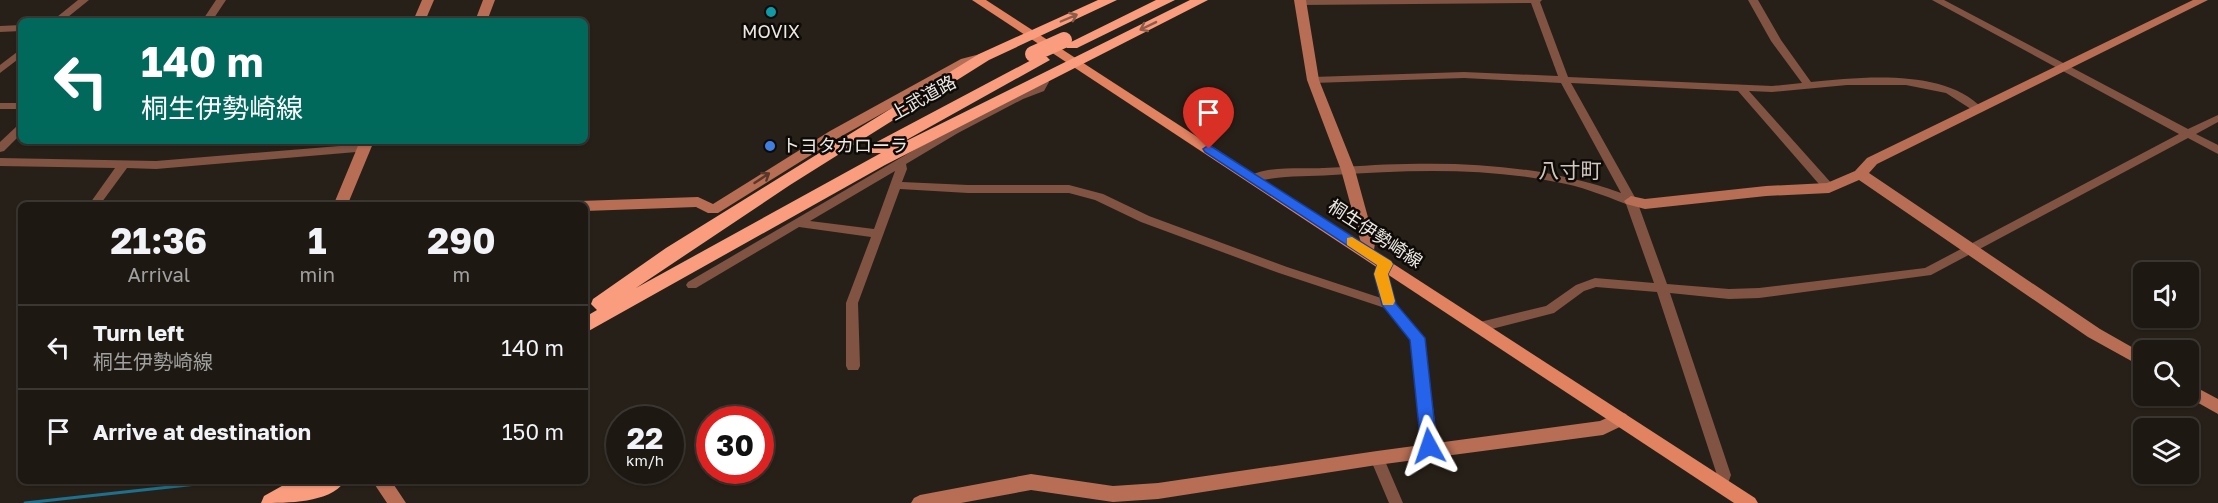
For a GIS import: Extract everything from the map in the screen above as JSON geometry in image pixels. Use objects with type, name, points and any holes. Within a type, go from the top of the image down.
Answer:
[{"type":"highway","points":[[601,308],[672,253],[984,57],[1110,0]]},
{"type":"highway","name":"上武道路","points":[[588,323],[601,308],[872,152],[1038,57],[1149,0]]},
{"type":"highway","name":"上武道路","points":[[1068,42],[1168,0]]},
{"type":"highway","points":[[601,308],[879,160],[1201,0]]},
{"type":"highway","points":[[272,503],[304,484]]},
{"type":"highway","points":[[297,503],[330,484]]},
{"type":"main road","name":"桐生伊勢崎線","points":[[978,0],[1387,264],[1749,503]]},
{"type":"street","points":[[61,18],[84,0]]},
{"type":"street","points":[[209,18],[221,0]]},
{"type":"street","points":[[420,18],[428,0]]},
{"type":"street","points":[[482,18],[489,0]]},
{"type":"street","points":[[1368,253],[1368,243],[1348,170],[1313,80],[1301,1],[1536,0],[1564,79],[1631,201],[1724,475],[1721,485]]},
{"type":"street","points":[[1753,0],[1776,40],[1809,86]]},
{"type":"street","points":[[1937,0],[2218,150]]},
{"type":"street","points":[[1254,178],[1348,170],[1461,166],[1516,169],[1560,178],[1645,204],[1766,191],[1830,188],[1860,174],[1872,161],[2202,0]]},
{"type":"street","points":[[0,28],[18,28]]},
{"type":"street","points":[[0,70],[18,55]]},
{"type":"street","points":[[588,206],[698,202],[713,210],[835,134],[966,62],[984,57]]},
{"type":"street","points":[[1313,80],[1419,75],[1772,89],[1869,81],[1930,84],[1949,90],[1978,109]]},
{"type":"street","points":[[692,285],[954,131],[1014,99],[1040,89],[1044,82],[1042,78]]},
{"type":"street","points":[[1740,87],[1830,188]]},
{"type":"street","points":[[0,106],[18,106]]},
{"type":"street","points":[[1480,327],[1550,310],[1580,288],[1595,282],[1729,294],[1759,293],[1927,272],[2218,118]]},
{"type":"street","points":[[0,148],[18,131]]},
{"type":"street","points":[[0,162],[123,165],[208,163],[366,144],[342,202]]},
{"type":"street","points":[[853,366],[852,303],[901,169],[900,164]]},
{"type":"street","points":[[96,202],[123,165]]},
{"type":"street","points":[[1860,174],[1973,248],[2094,333],[2133,356]]},
{"type":"street","points":[[895,185],[968,189],[1069,189],[1099,197],[1145,219],[1283,270],[1389,305]]},
{"type":"street","points":[[798,223],[878,234]]},
{"type":"street","points":[[1387,264],[1381,274],[1389,305],[1418,338],[1432,453]]},
{"type":"street","points":[[2199,396],[2218,407]]},
{"type":"street","points":[[920,503],[1031,482],[1045,482],[1114,498],[1377,458],[1432,453],[1604,428],[1620,419]]},
{"type":"street","points":[[1377,458],[1396,503]]},
{"type":"street","points":[[383,484],[397,503]]},
{"type":"waterway","points":[[25,503],[197,484]]},
{"type":"slow traffic","points":[[1352,242],[1387,264],[1381,274],[1388,301]]},
{"type":"place","name":"MOVIX","points":[[771,12]]},
{"type":"place","name":"トヨタカローラ","points":[[770,146]]},
{"type":"district","name":"八寸町","points":[[1570,171]]},
{"type":"route","points":[[1209,149],[1387,264],[1381,274],[1389,305],[1418,338],[1429,446]]}]
